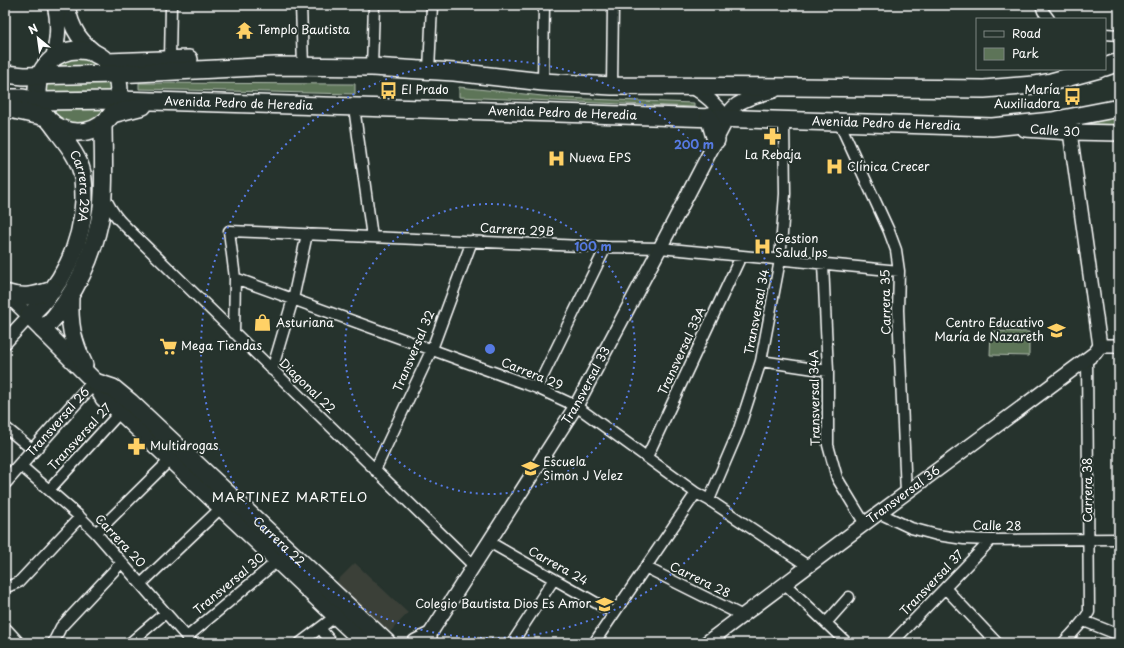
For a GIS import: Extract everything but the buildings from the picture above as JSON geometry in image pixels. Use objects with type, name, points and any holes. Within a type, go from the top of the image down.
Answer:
[{"type":"main road","points":[[38,100],[38,84],[57,44],[58,28],[55,5]]},
{"type":"main road","points":[[67,5],[69,17],[76,33],[91,50],[108,65]]},
{"type":"main road","points":[[5,74],[24,76],[46,67],[62,54],[72,51],[92,53],[108,65],[214,58],[276,66]]},
{"type":"main road","points":[[1106,67],[1119,62]]},
{"type":"main road","points":[[5,69],[108,65],[372,67],[429,70],[543,82],[612,86],[1000,88],[1051,82],[1095,70]]},
{"type":"main road","name":"Carrera 29A","points":[[43,330],[53,320],[70,296],[83,272],[91,253],[100,222],[111,112],[119,87],[108,65]]},
{"type":"main road","points":[[1077,75],[1103,71],[1119,73]]},
{"type":"main road","name":"Avenida Pedro de Heredia","points":[[5,98],[23,98],[111,112],[163,101],[992,127],[1052,121],[1119,108]]},
{"type":"main road","name":"Carrera 29A","points":[[29,316],[53,290],[74,251],[82,220],[84,196],[82,173],[74,154],[40,106],[38,100]]},
{"type":"main road","points":[[5,108],[49,119],[59,127],[77,132],[96,128],[111,112]]},
{"type":"main road","points":[[709,117],[716,140]]},
{"type":"main road","name":"Calle 30","points":[[992,127],[1070,132],[1119,133]]},
{"type":"main road","points":[[5,293],[27,297],[53,290]]},
{"type":"main road","name":"Carrera 29A","points":[[70,296],[69,315],[73,339],[85,367],[95,382]]},
{"type":"main road","name":"Carrera 22","points":[[29,316],[95,382],[113,388],[125,407],[342,612],[387,643]]},
{"type":"main road","name":"Carrera 22","points":[[342,612],[365,643]]},
{"type":"main road","points":[[5,631],[16,643]]},
{"type":"street","points":[[170,60],[171,5]]},
{"type":"street","points":[[301,5],[303,66]]},
{"type":"street","points":[[372,67],[374,5]]},
{"type":"street","points":[[429,70],[432,5]]},
{"type":"street","points":[[543,82],[544,5]]},
{"type":"street","points":[[612,86],[613,5]]},
{"type":"street","points":[[1041,5],[1047,18]]},
{"type":"street","points":[[1106,34],[1119,35]]},
{"type":"street","points":[[691,86],[718,106],[727,119]]},
{"type":"street","name":"Transversal 33","points":[[424,641],[474,566],[576,406],[660,248],[727,119],[730,110],[746,100],[760,94],[793,86]]},
{"type":"street","points":[[354,107],[372,237]]},
{"type":"street","name":"Transversal 34","points":[[709,500],[738,432],[761,361],[780,260],[785,194],[784,120]]},
{"type":"street","name":"Carrera 35","points":[[839,122],[890,231],[896,250],[899,271],[898,310],[906,493]]},
{"type":"street","points":[[1070,132],[1100,346],[1119,346]]},
{"type":"street","name":"Diagonal 22","points":[[103,193],[111,210],[123,224],[474,566]]},
{"type":"street","points":[[82,220],[123,224]]},
{"type":"street","name":"Carrera 29B","points":[[235,278],[229,231],[660,248],[899,271]]},
{"type":"street","points":[[272,370],[293,300],[307,234]]},
{"type":"street","name":"Transversal 32","points":[[375,470],[432,349],[472,241]]},
{"type":"street","points":[[537,388],[606,247]]},
{"type":"street","name":"Transversal 33A","points":[[647,457],[741,256]]},
{"type":"street","name":"Transversal 34A","points":[[823,264],[828,371],[828,445],[837,478],[865,524]]},
{"type":"street","points":[[234,333],[235,278]]},
{"type":"street","name":"Carrera 29","points":[[235,278],[537,388],[576,406],[696,493],[709,500],[808,566]]},
{"type":"street","name":"Carrera 22","points":[[5,293],[29,316]]},
{"type":"street","points":[[5,342],[29,316]]},
{"type":"street","name":"Transversal 36","points":[[706,643],[1095,353],[1100,346]]},
{"type":"street","name":"Carrera 38","points":[[1084,621],[1089,612],[1087,358]]},
{"type":"street","points":[[761,361],[828,371]]},
{"type":"street","name":"Transversal 26","points":[[5,482],[95,382]]},
{"type":"street","name":"Transversal 27","points":[[49,490],[125,407]]},
{"type":"street","points":[[5,427],[33,450]]},
{"type":"street","points":[[96,533],[175,454]]},
{"type":"street","name":"Carrera 20","points":[[20,465],[80,517],[96,533],[189,640]]},
{"type":"street","points":[[594,643],[696,493]]},
{"type":"street","points":[[141,584],[226,502]]},
{"type":"street","name":"Calle 28","points":[[879,513],[911,528],[937,535],[964,539],[1119,539]]},
{"type":"street","points":[[5,589],[19,582],[80,517]]},
{"type":"street","name":"Transversal 37","points":[[892,643],[991,540]]},
{"type":"street","name":"Carrera 24","points":[[489,542],[614,612]]},
{"type":"street","name":"Transversal 30","points":[[189,640],[283,556]]},
{"type":"street","points":[[53,643],[61,627],[122,562]]},
{"type":"street","name":"Carrera 28","points":[[645,567],[743,616]]},
{"type":"street","points":[[512,643],[554,579]]},
{"type":"street","points":[[785,584],[847,643]]},
{"type":"street","points":[[945,588],[997,643]]},
{"type":"street","points":[[826,623],[849,597]]},
{"type":"street","points":[[130,643],[165,612]]},
{"type":"street","points":[[300,643],[342,612]]},
{"type":"street","points":[[1063,643],[1084,621],[1119,635]]},
{"type":"street","points":[[320,628],[332,643]]},
{"type":"shaded area","points":[[355,563],[408,613],[388,634],[335,583]]},
{"type":"green space","points":[[72,58],[84,58],[91,60],[102,67],[109,78],[111,91],[109,104],[102,115],[91,122],[84,124],[72,124],[65,122],[54,115],[47,104],[45,97],[45,85],[47,78],[54,67],[65,60]]},
{"type":"green space","points":[[139,83],[355,84],[355,94],[139,89]]},
{"type":"green space","points":[[459,87],[561,98],[694,103],[694,107],[459,97]]},
{"type":"green space","points":[[1119,113],[1119,129],[1062,123]]},
{"type":"green space","points":[[991,331],[1029,332],[1029,356],[990,355]]},
{"type":"place","name":"Templo Bautista","points":[[245,30]]},
{"type":"place","name":"El Prado","points":[[388,90]]},
{"type":"place","name":"María Auxiliadora","points":[[1073,97]]},
{"type":"place","name":"La Rebaja","points":[[773,136]]},
{"type":"place","name":"Nueva EPS","points":[[556,158]]},
{"type":"place","name":"Clínica Crecer","points":[[834,167]]},
{"type":"place","name":"Gestion Salud Ips","points":[[762,246]]},
{"type":"place","name":"Asturiana","points":[[263,323]]},
{"type":"place","name":"Centro Educativo María de Nazareth","points":[[1057,330]]},
{"type":"place","name":"Mega Tiendas","points":[[168,346]]},
{"type":"place","name":"Multidrogas","points":[[137,446]]},
{"type":"place","name":"Escuela Simon J Velez","points":[[530,469]]},
{"type":"place","name":"Colegio Bautista Dios Es Amor","points":[[604,604]]},
{"type":"district","name":"MARTINEZ MARTELO","points":[[290,497]]}]
